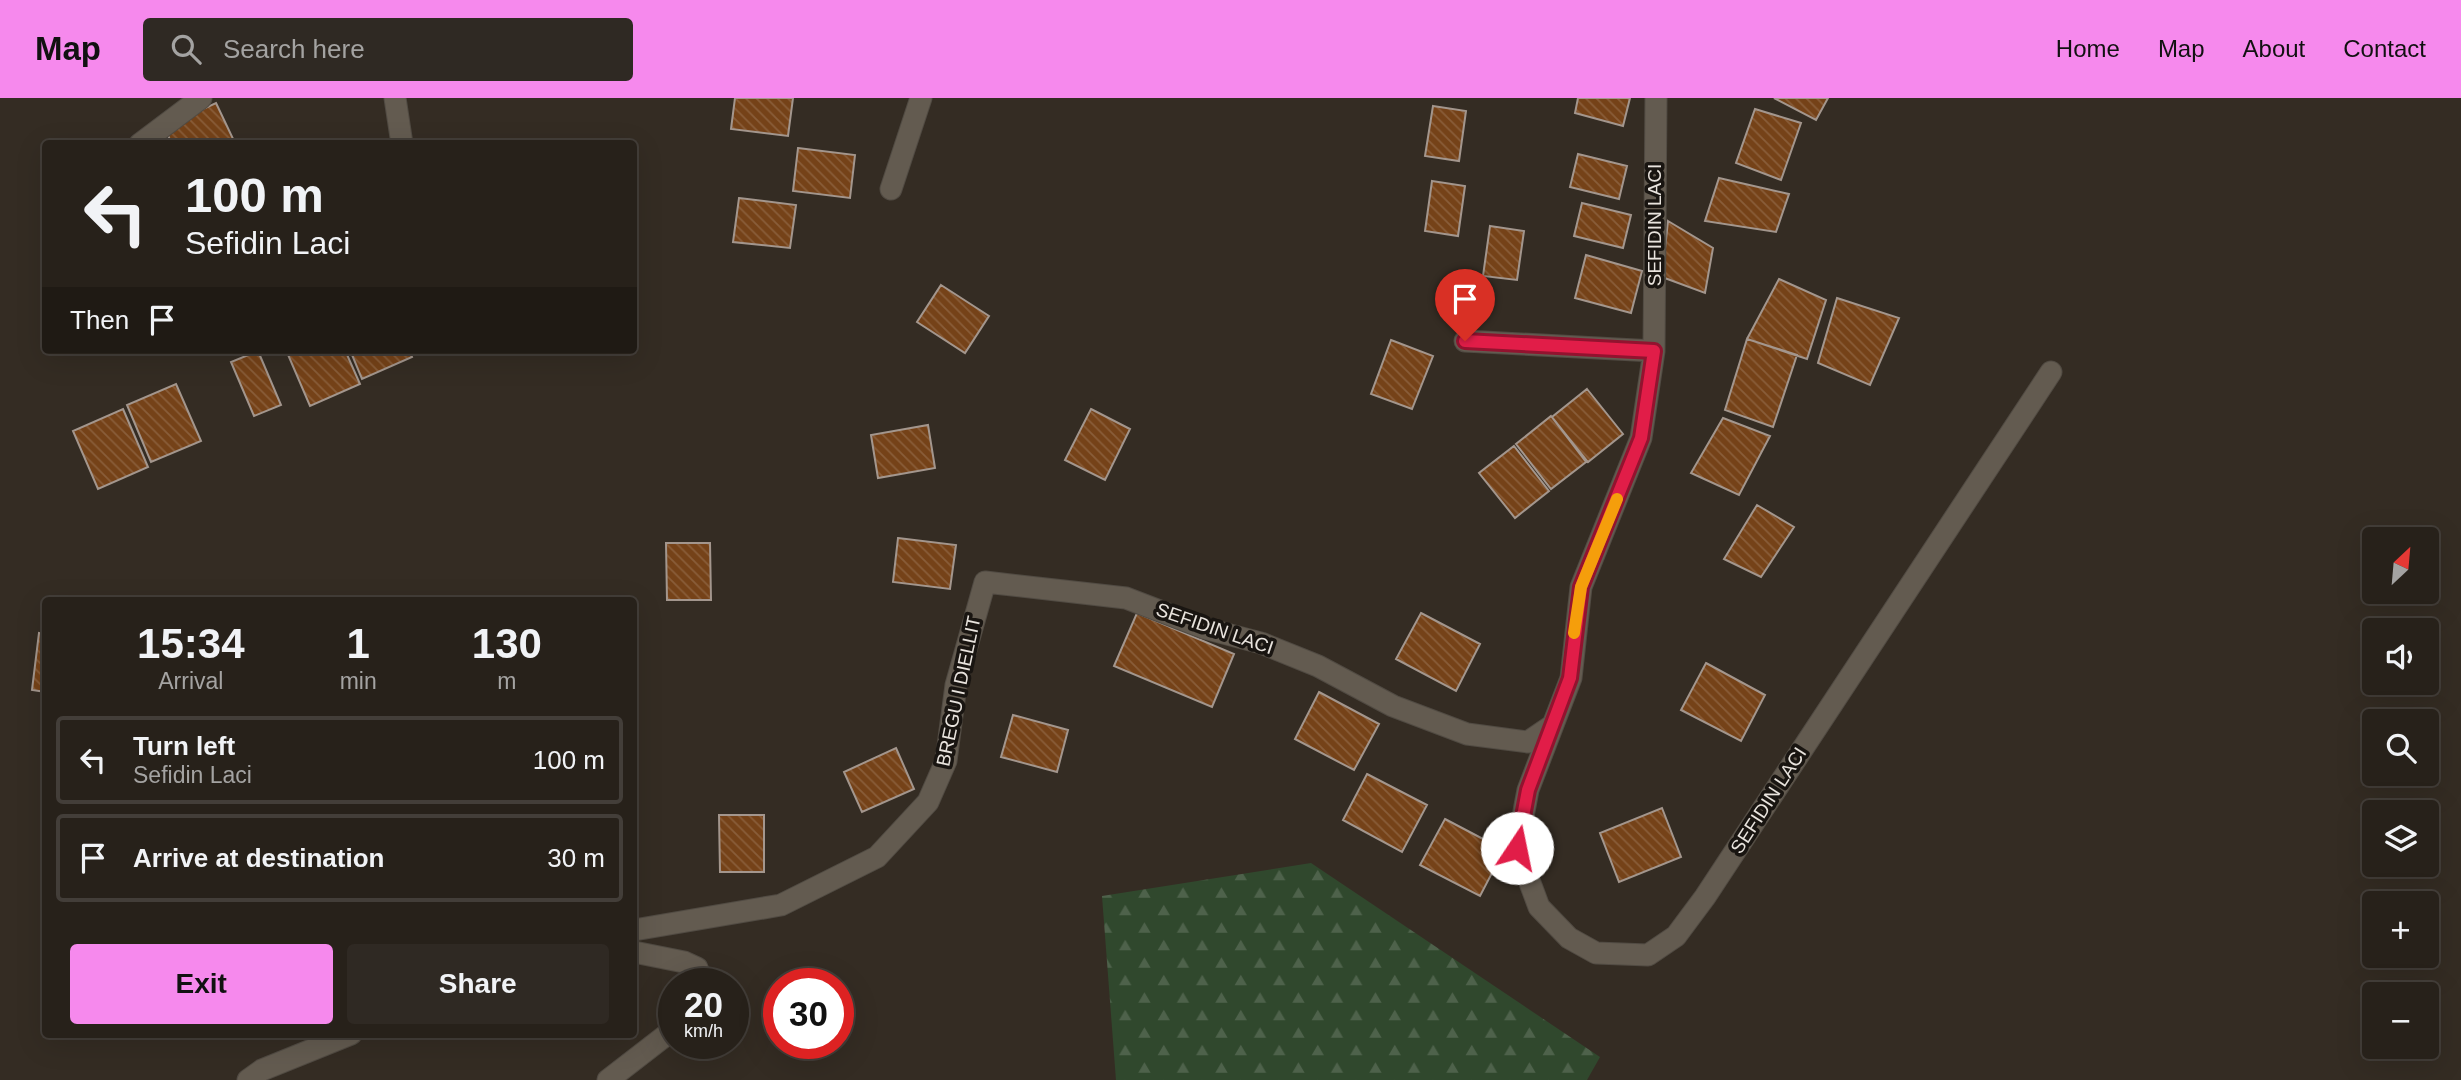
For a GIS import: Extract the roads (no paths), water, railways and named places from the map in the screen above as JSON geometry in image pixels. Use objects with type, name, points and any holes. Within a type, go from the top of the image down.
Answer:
[{"type":"street","points":[[148,140],[201,98]]},
{"type":"street","points":[[395,98],[401,140]]},
{"type":"street","points":[[891,189],[921,98]]},
{"type":"street","name":"SEFIDIN LACI","points":[[1656,98],[1654,351],[1641,438],[1581,587],[1570,678],[1528,790],[1517,848],[1539,907],[1569,938],[1596,953],[1648,955],[1676,936],[1705,897],[2051,372]]},
{"type":"street","points":[[1465,341],[1654,351]]},
{"type":"street","name":"SEFIDIN LACI","points":[[985,582],[1090,592],[1155,607],[1204,628],[1261,643],[1318,666],[1393,706],[1467,734],[1528,742],[1550,727]]},
{"type":"street","name":"BREGU I DIELLIT","points":[[637,929],[781,905],[877,857],[928,802],[946,761],[956,685],[985,582]]},
{"type":"street","points":[[637,953],[684,962],[696,968]]},
{"type":"street","points":[[248,1080],[262,1070],[341,1038]]},
{"type":"street","points":[[608,1080],[658,1041]]}]
